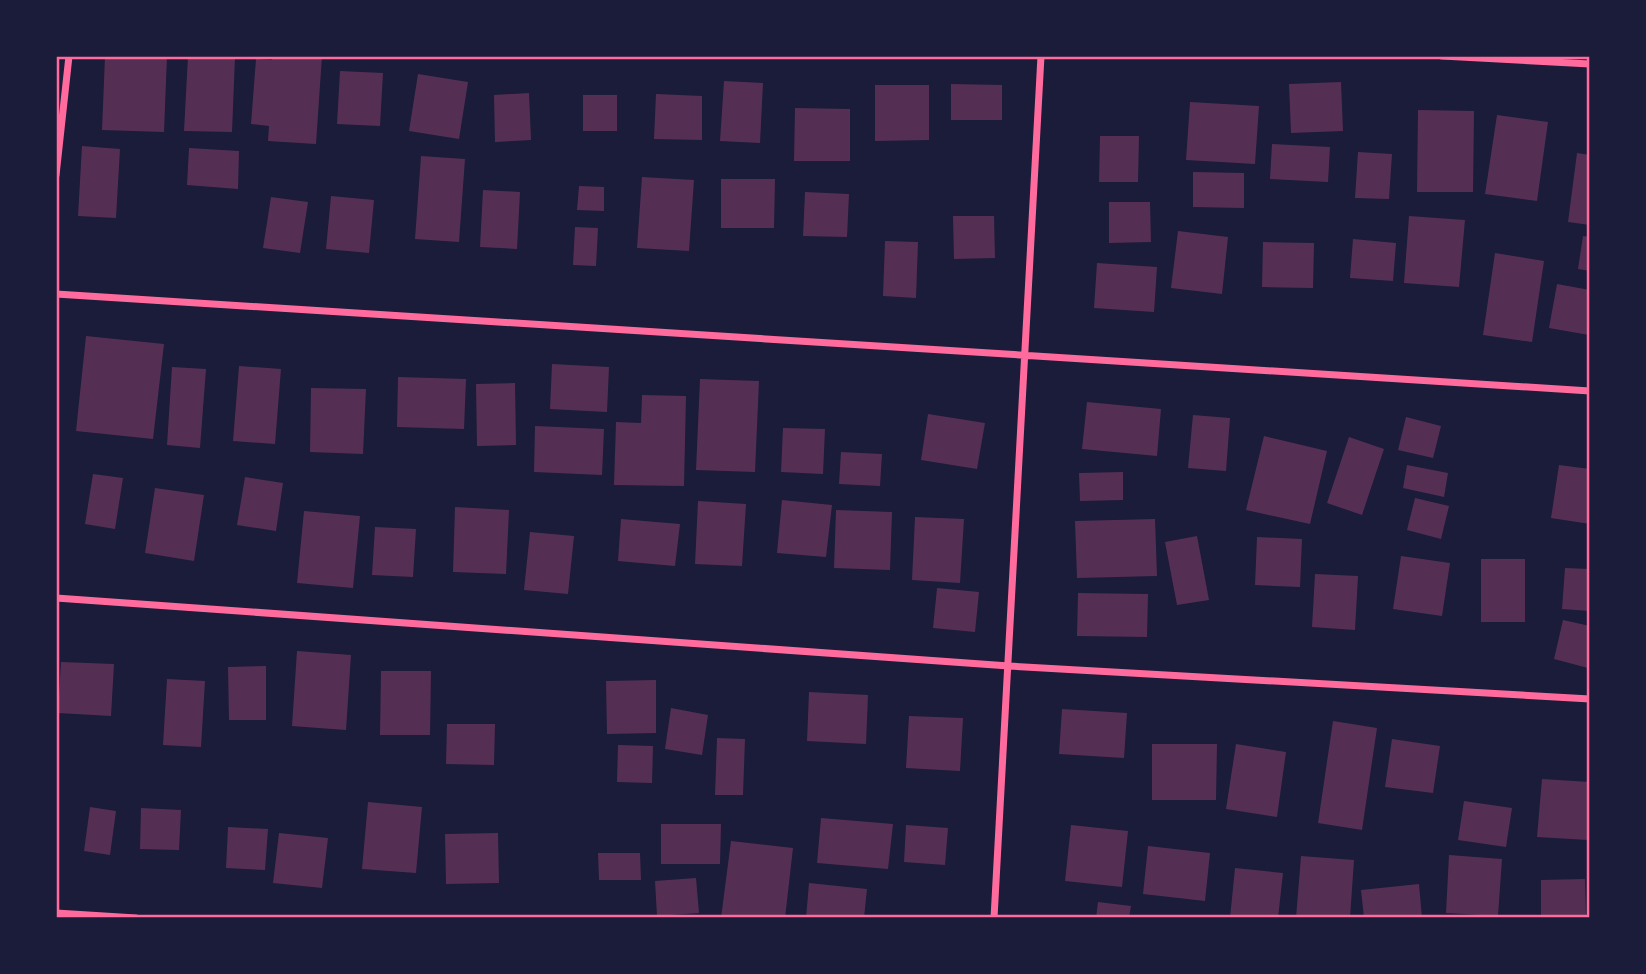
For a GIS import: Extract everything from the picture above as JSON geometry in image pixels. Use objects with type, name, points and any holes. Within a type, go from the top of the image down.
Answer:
[{"type":"street","points":[[56,175],[69,56]]},
{"type":"street","points":[[994,918],[1041,56]]},
{"type":"street","points":[[1442,56],[1590,64]]},
{"type":"street","points":[[56,294],[1590,391]]},
{"type":"street","points":[[56,598],[1009,666],[1590,699]]},
{"type":"street","points":[[56,912],[136,918]]},
{"type":"building","points":[[105,56],[167,56],[164,132],[102,130]]},
{"type":"building","points":[[188,56],[235,57],[232,132],[184,131]]},
{"type":"building","points":[[273,56],[322,56],[316,144],[268,141],[269,126],[251,124],[256,59],[272,60]]},
{"type":"building","points":[[340,71],[383,73],[380,126],[337,124]]},
{"type":"building","points":[[418,74],[468,82],[459,139],[409,131]]},
{"type":"building","points":[[724,81],[763,83],[760,143],[720,141]]},
{"type":"building","points":[[1341,82],[1343,131],[1291,133],[1289,84]]},
{"type":"building","points":[[951,84],[1002,85],[1002,120],[951,120]]},
{"type":"building","points":[[875,85],[929,85],[929,140],[875,141]]},
{"type":"building","points":[[529,93],[531,140],[495,142],[494,95]]},
{"type":"building","points":[[656,94],[702,96],[702,140],[654,139]]},
{"type":"building","points":[[583,95],[617,95],[617,131],[583,131]]},
{"type":"building","points":[[1190,102],[1259,106],[1255,164],[1186,160]]},
{"type":"building","points":[[795,108],[850,109],[850,161],[794,161]]},
{"type":"building","points":[[1418,110],[1474,111],[1473,192],[1417,192]]},
{"type":"building","points":[[1497,115],[1548,122],[1537,201],[1485,194]]},
{"type":"building","points":[[1100,136],[1139,136],[1138,182],[1099,182]]},
{"type":"building","points":[[1272,144],[1330,147],[1328,182],[1270,179]]},
{"type":"building","points":[[82,146],[120,149],[116,218],[78,216]]},
{"type":"building","points":[[189,148],[239,151],[238,189],[187,185]]},
{"type":"building","points":[[1358,152],[1392,154],[1389,199],[1355,198]]},
{"type":"building","points":[[1577,153],[1590,155],[1590,225],[1568,222]]},
{"type":"building","points":[[421,156],[465,159],[459,242],[415,239]]},
{"type":"building","points":[[1193,172],[1244,173],[1244,208],[1193,207]]},
{"type":"building","points":[[642,177],[694,180],[689,251],[637,248]]},
{"type":"building","points":[[721,179],[775,179],[774,228],[721,228]]},
{"type":"building","points":[[579,186],[604,187],[604,211],[577,210]]},
{"type":"building","points":[[483,190],[520,192],[517,249],[480,247]]},
{"type":"building","points":[[805,192],[849,194],[847,237],[803,236]]},
{"type":"building","points":[[331,196],[374,200],[369,253],[326,249]]},
{"type":"building","points":[[271,197],[308,202],[300,253],[263,248]]},
{"type":"building","points":[[1109,202],[1150,202],[1151,242],[1109,243]]},
{"type":"building","points":[[953,216],[994,216],[995,258],[954,259]]},
{"type":"building","points":[[1409,216],[1465,220],[1459,287],[1404,283]]},
{"type":"building","points":[[575,227],[598,228],[596,266],[573,265]]},
{"type":"building","points":[[1178,231],[1228,237],[1222,294],[1171,288]]},
{"type":"building","points":[[1583,236],[1590,237],[1590,271],[1578,269]]},
{"type":"building","points":[[1353,239],[1396,243],[1393,281],[1350,278]]},
{"type":"building","points":[[885,241],[918,242],[916,298],[883,296]]},
{"type":"building","points":[[1263,242],[1314,243],[1313,288],[1262,287]]},
{"type":"building","points":[[1495,253],[1544,261],[1532,342],[1483,335]]},
{"type":"building","points":[[1097,263],[1157,267],[1154,312],[1094,308]]},
{"type":"building","points":[[1557,284],[1590,290],[1589,335],[1549,328]]},
{"type":"building","points":[[86,336],[164,344],[153,439],[76,431]]},
{"type":"building","points":[[552,364],[609,367],[607,412],[550,409]]},
{"type":"building","points":[[239,366],[281,369],[275,444],[233,441]]},
{"type":"building","points":[[172,367],[206,369],[200,448],[167,445]]},
{"type":"building","points":[[398,377],[466,379],[464,429],[397,427]]},
{"type":"building","points":[[700,379],[759,381],[755,472],[696,470]]},
{"type":"building","points":[[515,383],[516,445],[477,446],[476,384]]},
{"type":"building","points":[[311,388],[366,389],[363,454],[310,452]]},
{"type":"building","points":[[642,395],[686,396],[684,486],[614,485],[616,422],[641,423]]},
{"type":"building","points":[[1087,402],[1161,409],[1157,456],[1082,449]]},
{"type":"building","points":[[928,414],[985,423],[977,469],[921,460]]},
{"type":"building","points":[[1193,415],[1230,418],[1226,471],[1188,468]]},
{"type":"building","points":[[1406,417],[1441,426],[1433,458],[1398,450]]},
{"type":"building","points":[[535,426],[604,429],[602,475],[534,472]]},
{"type":"building","points":[[783,428],[825,429],[823,474],[781,472]]},
{"type":"building","points":[[1264,436],[1327,451],[1310,524],[1246,510]]},
{"type":"building","points":[[1349,437],[1384,449],[1362,515],[1327,503]]},
{"type":"building","points":[[841,452],[882,454],[880,486],[839,484]]},
{"type":"building","points":[[1407,465],[1448,473],[1444,497],[1403,488]]},
{"type":"building","points":[[1559,465],[1590,469],[1590,524],[1551,518]]},
{"type":"building","points":[[1123,472],[1123,500],[1080,501],[1079,473]]},
{"type":"building","points":[[93,474],[123,478],[115,529],[85,524]]},
{"type":"building","points":[[245,477],[283,483],[276,531],[237,525]]},
{"type":"building","points":[[155,488],[204,495],[194,561],[145,553]]},
{"type":"building","points":[[1415,498],[1449,506],[1441,539],[1407,530]]},
{"type":"building","points":[[782,500],[832,505],[826,557],[777,553]]},
{"type":"building","points":[[698,501],[746,504],[742,566],[695,564]]},
{"type":"building","points":[[455,507],[509,510],[506,574],[453,572]]},
{"type":"building","points":[[836,510],[892,512],[890,570],[834,568]]},
{"type":"building","points":[[304,511],[360,516],[353,588],[297,583]]},
{"type":"building","points":[[915,517],[964,519],[960,583],[912,580]]},
{"type":"building","points":[[621,519],[680,524],[675,566],[618,561]]},
{"type":"building","points":[[1155,519],[1157,576],[1077,578],[1075,521]]},
{"type":"building","points":[[375,527],[416,529],[413,577],[372,575]]},
{"type":"building","points":[[530,532],[574,536],[568,594],[524,590]]},
{"type":"building","points":[[1197,536],[1209,600],[1177,605],[1165,542]]},
{"type":"building","points":[[1257,537],[1302,539],[1300,587],[1255,585]]},
{"type":"building","points":[[1401,556],[1450,563],[1442,616],[1393,609]]},
{"type":"building","points":[[1481,559],[1525,559],[1525,622],[1481,622]]},
{"type":"building","points":[[1565,568],[1590,569],[1590,611],[1562,609]]},
{"type":"building","points":[[1315,574],[1358,576],[1355,630],[1312,627]]},
{"type":"building","points":[[937,588],[979,592],[975,632],[933,628]]},
{"type":"building","points":[[1078,593],[1148,594],[1147,637],[1077,636]]},
{"type":"building","points":[[1563,620],[1590,626],[1588,668],[1554,659]]},
{"type":"building","points":[[297,651],[351,655],[346,730],[292,726]]},
{"type":"building","points":[[61,662],[114,664],[111,716],[58,713]]},
{"type":"building","points":[[266,666],[266,720],[229,720],[228,667]]},
{"type":"building","points":[[381,671],[431,671],[430,735],[380,735]]},
{"type":"building","points":[[167,679],[205,681],[201,747],[163,745]]},
{"type":"building","points":[[656,680],[656,733],[607,734],[606,681]]},
{"type":"building","points":[[809,692],[868,695],[866,744],[807,741]]},
{"type":"building","points":[[671,708],[708,715],[702,755],[665,749]]},
{"type":"building","points":[[1062,709],[1127,713],[1124,758],[1059,754]]},
{"type":"building","points":[[909,716],[963,718],[960,771],[906,768]]},
{"type":"building","points":[[1333,721],[1377,728],[1362,830],[1318,823]]},
{"type":"building","points":[[447,724],[495,724],[494,765],[446,764]]},
{"type":"building","points":[[717,738],[745,739],[743,795],[715,795]]},
{"type":"building","points":[[1392,739],[1440,746],[1433,793],[1385,787]]},
{"type":"building","points":[[1152,744],[1217,744],[1216,800],[1152,800]]},
{"type":"building","points":[[1236,744],[1286,752],[1277,817],[1226,809]]},
{"type":"building","points":[[618,745],[653,746],[652,783],[617,782]]},
{"type":"building","points":[[1542,779],[1590,782],[1588,840],[1537,837]]},
{"type":"building","points":[[1464,801],[1512,808],[1506,847],[1458,840]]},
{"type":"building","points":[[368,802],[422,807],[416,873],[362,869]]},
{"type":"building","points":[[90,807],[116,811],[110,855],[84,851]]},
{"type":"building","points":[[141,808],[181,810],[179,850],[140,849]]},
{"type":"building","points":[[821,818],[893,824],[888,869],[817,863]]},
{"type":"building","points":[[661,824],[721,824],[720,864],[661,864]]},
{"type":"building","points":[[906,825],[948,828],[945,865],[904,862]]},
{"type":"building","points":[[1071,825],[1128,831],[1122,887],[1065,881]]},
{"type":"building","points":[[228,827],[268,829],[265,870],[226,868]]},
{"type":"building","points":[[279,833],[328,838],[322,888],[273,883]]},
{"type":"building","points":[[498,833],[499,883],[446,884],[445,834]]},
{"type":"building","points":[[731,841],[793,848],[785,918],[721,918]]},
{"type":"building","points":[[1148,846],[1210,853],[1205,901],[1143,894]]},
{"type":"building","points":[[598,853],[640,853],[641,880],[599,880]]},
{"type":"building","points":[[1449,855],[1502,859],[1498,916],[1446,913]]},
{"type":"building","points":[[1301,856],[1354,860],[1350,918],[1296,918]]},
{"type":"building","points":[[1235,868],[1283,873],[1278,918],[1230,918]]},
{"type":"building","points":[[696,878],[699,913],[657,916],[655,881]]},
{"type":"building","points":[[1585,879],[1586,915],[1541,917],[1541,880]]},
{"type":"building","points":[[809,883],[867,889],[864,918],[806,918]]},
{"type":"building","points":[[1419,884],[1422,918],[1364,918],[1361,890]]},
{"type":"building","points":[[1098,902],[1131,906],[1129,918],[1096,918]]}]
